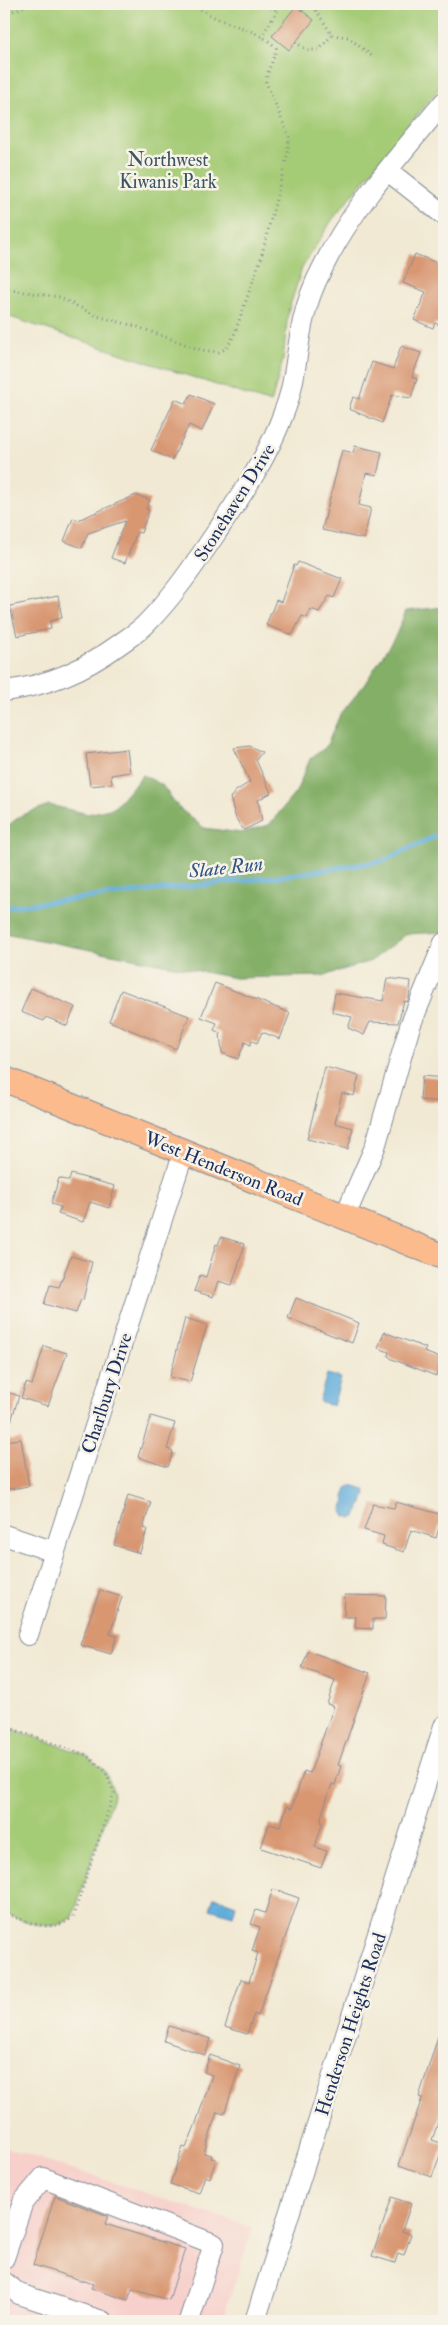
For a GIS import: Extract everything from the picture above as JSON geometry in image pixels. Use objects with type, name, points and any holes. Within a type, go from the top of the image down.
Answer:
[{"type":"main road","name":"West Henderson Road","points":[[4,1078],[444,1257]]},
{"type":"street","name":"Stonehaven Drive","points":[[4,692],[55,681],[77,672],[108,653],[145,626],[191,571],[260,466],[273,439],[293,385],[302,323],[310,295],[323,267],[354,212],[444,102]]},
{"type":"street","points":[[388,172],[444,215]]},
{"type":"street","points":[[345,1216],[375,1147],[410,1026],[444,943]]},
{"type":"street","name":"Charlbury Drive","points":[[28,1635],[184,1151]]},
{"type":"street","points":[[4,1535],[55,1552]]},
{"type":"street","name":"Henderson Heights Road","points":[[255,2321],[444,1726]]},
{"type":"street","points":[[4,2258],[23,2202],[43,2178],[214,2244],[189,2321]]},
{"type":"street","points":[[4,2282],[19,2294],[95,2320]]},
{"type":"path","points":[[4,15],[29,4]]},
{"type":"path","points":[[4,289],[59,297],[73,302],[82,310],[97,316],[138,327],[201,350],[219,352],[227,348],[234,335],[261,258],[288,152],[289,137],[266,82],[267,74],[275,57],[276,48],[261,37],[207,14],[195,4]]},
{"type":"path","points":[[261,37],[282,4]]},
{"type":"path","points":[[302,4],[302,10]]},
{"type":"path","points":[[312,4],[332,35]]},
{"type":"path","points":[[265,6],[278,11]]},
{"type":"path","points":[[295,42],[307,50],[319,50],[332,35]]},
{"type":"path","points":[[332,35],[348,37],[373,57]]},
{"type":"path","points":[[4,1726],[86,1755],[105,1770],[114,1793],[73,1917],[63,1925],[44,1927],[4,1913]]},
{"type":"shaded area","points":[[4,2147],[253,2228],[222,2321],[4,2321]]},
{"type":"green space","name":"Northwest Kiwanis Park","points":[[4,4],[444,4],[444,82],[332,220],[302,268],[288,312],[283,360],[271,403],[4,315]]},
{"type":"green space","points":[[444,607],[444,932],[407,934],[371,961],[323,976],[235,978],[4,933],[4,829],[20,816],[49,805],[88,814],[114,808],[143,775],[162,785],[179,808],[204,828],[241,833],[269,825],[296,792],[310,759],[326,747],[340,715],[364,685],[396,635],[406,611]]},
{"type":"green space","points":[[4,1726],[86,1755],[105,1771],[114,1793],[73,1917],[56,1925],[47,1926],[30,1923],[4,1913]]},
{"type":"water","points":[[327,1374],[341,1378],[333,1406],[319,1401]]},
{"type":"water","points":[[351,1485],[364,1489],[366,1493],[356,1517],[352,1518],[345,1516],[342,1512],[347,1488]]},
{"type":"water","points":[[214,1897],[236,1905],[233,1916],[210,1909]]},
{"type":"building","points":[[296,6],[314,20],[289,50],[272,36]]},
{"type":"building","points":[[415,254],[444,266],[439,282],[444,284],[444,327],[435,323],[433,328],[414,320],[426,292],[403,283]]},
{"type":"building","points":[[401,346],[421,353],[412,377],[417,379],[411,398],[392,395],[382,423],[349,409],[353,397],[359,399],[372,362],[393,369]]},
{"type":"building","points":[[191,394],[214,404],[202,431],[189,425],[172,460],[151,450],[175,399],[186,404]]},
{"type":"building","points":[[355,446],[382,452],[377,475],[366,473],[359,505],[371,508],[364,539],[322,530],[342,450],[353,453]]},
{"type":"building","points":[[136,495],[150,500],[146,509],[149,510],[141,533],[137,532],[125,563],[111,558],[125,521],[88,533],[82,548],[64,541],[73,518],[78,520]]},
{"type":"building","points":[[298,562],[342,579],[334,598],[329,596],[319,612],[311,609],[307,618],[302,616],[292,635],[266,625],[276,600],[281,602],[294,565],[296,566]]},
{"type":"building","points":[[58,596],[62,618],[50,621],[51,629],[17,636],[10,606]]},
{"type":"building","points":[[250,746],[262,752],[256,760],[271,793],[258,800],[262,821],[244,830],[236,819],[230,797],[234,795],[234,792],[250,782],[234,748]]},
{"type":"building","points":[[127,749],[130,772],[111,775],[112,784],[90,786],[86,754]]},
{"type":"building","points":[[387,978],[411,981],[409,998],[407,1002],[404,1001],[398,1023],[370,1022],[364,1035],[348,1028],[352,1017],[332,1012],[335,993],[383,1001]]},
{"type":"building","points":[[215,983],[290,1013],[280,1039],[262,1032],[257,1043],[252,1041],[250,1045],[245,1042],[238,1059],[222,1053],[220,1033],[214,1030],[217,1023],[201,1017]]},
{"type":"building","points":[[31,988],[75,1007],[67,1026],[46,1017],[44,1021],[21,1012]]},
{"type":"building","points":[[121,990],[189,1016],[176,1049],[109,1021]]},
{"type":"building","points":[[325,1067],[359,1076],[354,1096],[342,1093],[335,1123],[353,1128],[348,1149],[307,1139]]},
{"type":"building","points":[[422,1076],[444,1078],[444,1102],[420,1100]]},
{"type":"building","points":[[71,1174],[115,1186],[109,1208],[90,1202],[83,1222],[58,1214],[61,1207],[51,1204],[59,1178],[69,1181]]},
{"type":"building","points":[[221,1237],[245,1244],[232,1285],[218,1281],[213,1297],[194,1291],[200,1275],[206,1277],[216,1244],[218,1245]]},
{"type":"building","points":[[71,1256],[92,1262],[83,1300],[81,1299],[76,1313],[44,1304],[50,1285],[59,1287]]},
{"type":"building","points":[[296,1298],[359,1323],[352,1343],[288,1318]]},
{"type":"building","points":[[185,1318],[207,1325],[190,1382],[170,1377]]},
{"type":"building","points":[[384,1332],[426,1348],[424,1352],[443,1359],[436,1376],[392,1359],[388,1356],[389,1352],[378,1348]]},
{"type":"building","points":[[44,1346],[67,1353],[48,1406],[21,1398],[26,1383],[32,1385]]},
{"type":"building","points":[[4,1391],[19,1396],[7,1434],[4,1434]]},
{"type":"building","points":[[151,1416],[175,1423],[167,1449],[173,1451],[168,1467],[138,1457]]},
{"type":"building","points":[[21,1439],[29,1486],[4,1490],[4,1441]]},
{"type":"building","points":[[128,1495],[151,1502],[143,1528],[147,1529],[140,1553],[114,1545]]},
{"type":"building","points":[[396,1502],[443,1515],[436,1538],[411,1530],[404,1552],[382,1545],[384,1536],[364,1530],[373,1504],[394,1508]]},
{"type":"building","points":[[100,1590],[122,1597],[110,1634],[117,1636],[111,1654],[80,1645]]},
{"type":"building","points":[[345,1595],[386,1596],[385,1619],[373,1619],[373,1629],[355,1628],[356,1617],[344,1617]]},
{"type":"building","points":[[308,1651],[370,1673],[338,1765],[341,1766],[335,1785],[332,1784],[321,1817],[322,1825],[315,1847],[327,1851],[321,1868],[261,1848],[269,1824],[280,1827],[287,1806],[292,1808],[304,1771],[310,1773],[334,1706],[327,1704],[335,1680],[302,1668]]},
{"type":"building","points":[[273,1889],[299,1898],[258,2016],[254,2014],[247,2034],[225,2027],[241,1979],[249,1982],[258,1953],[252,1951],[260,1927],[251,1924],[256,1910],[265,1913]]},
{"type":"building","points":[[169,2026],[211,2039],[205,2055],[164,2041]]},
{"type":"building","points":[[441,2027],[444,2028],[444,2105],[432,2140],[444,2144],[432,2177],[399,2165],[422,2098],[419,2097]]},
{"type":"building","points":[[210,2055],[240,2066],[224,2114],[217,2112],[204,2153],[212,2155],[211,2158],[216,2159],[210,2178],[205,2176],[199,2193],[170,2184],[183,2147],[186,2148],[195,2126],[212,2075],[204,2072]]},
{"type":"building","points":[[55,2196],[108,2216],[105,2224],[185,2249],[169,2300],[132,2289],[128,2300],[91,2288],[93,2284],[33,2265]]},
{"type":"building","points":[[392,2197],[411,2204],[402,2231],[411,2234],[404,2255],[398,2253],[395,2263],[372,2256]]},
{"type":"waterway","name":"Slate Run","points":[[4,907],[283,876],[383,861],[444,832]]}]
